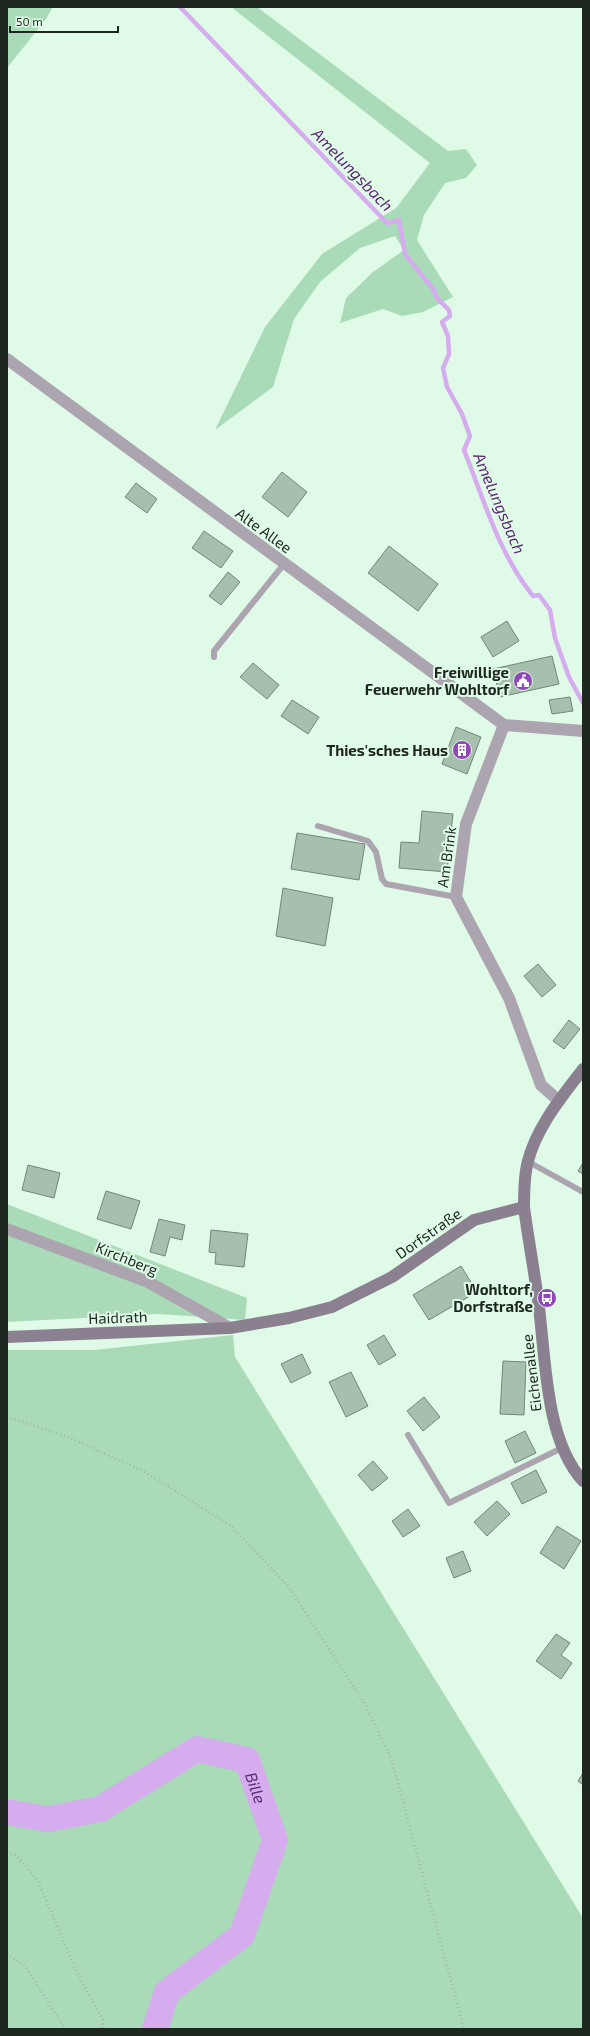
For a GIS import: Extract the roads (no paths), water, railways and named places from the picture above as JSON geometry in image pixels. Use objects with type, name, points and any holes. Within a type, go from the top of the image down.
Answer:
[{"type":"street","name":"Alte Allee","points":[[7,360],[504,725]]},
{"type":"street","points":[[504,725],[583,731]]},
{"type":"street","name":"Am Brink","points":[[504,725],[466,824],[456,897],[509,998],[541,1085],[559,1102]]},
{"type":"street","points":[[524,1207],[528,1161],[540,1132],[559,1102],[583,1069]]},
{"type":"street","name":"Dorfstraße","points":[[230,1328],[289,1318],[332,1307],[392,1277],[474,1220],[524,1207]]},
{"type":"street","name":"Eichenallee","points":[[524,1207],[538,1300],[553,1420],[562,1448],[583,1481]]},
{"type":"street","name":"Kirchberg","points":[[7,1229],[148,1282],[230,1328]]},
{"type":"street","name":"Haidrath","points":[[7,1337],[230,1328]]},
{"type":"lane","points":[[214,657],[214,651],[284,564]]},
{"type":"lane","points":[[318,826],[368,841],[376,852],[382,878],[386,884],[456,897]]},
{"type":"lane","points":[[528,1161],[583,1192]]},
{"type":"lane","points":[[408,1435],[448,1503],[562,1448]]},
{"type":"waterway","name":"Amelungsbach","points":[[180,7],[387,223],[399,220],[405,254],[433,289],[437,298],[449,310],[450,316],[442,322],[448,336],[449,354],[443,368],[447,387],[462,414],[470,436],[464,450],[493,526],[511,562],[521,580],[533,596],[539,595],[550,610],[555,638],[569,677],[583,703]]},
{"type":"waterway","name":"Bille","points":[[7,1812],[48,1819],[100,1809],[197,1749],[247,1760],[275,1840],[242,1935],[167,1992],[155,2029]]},
{"type":"place","name":"Freiwillige Feuerwehr Wohltorf","points":[[523,681]]},
{"type":"place","name":"Thies'sches Haus","points":[[462,750]]},
{"type":"place","name":"Wohltorf, Dorfstraße","points":[[547,1298]]}]
